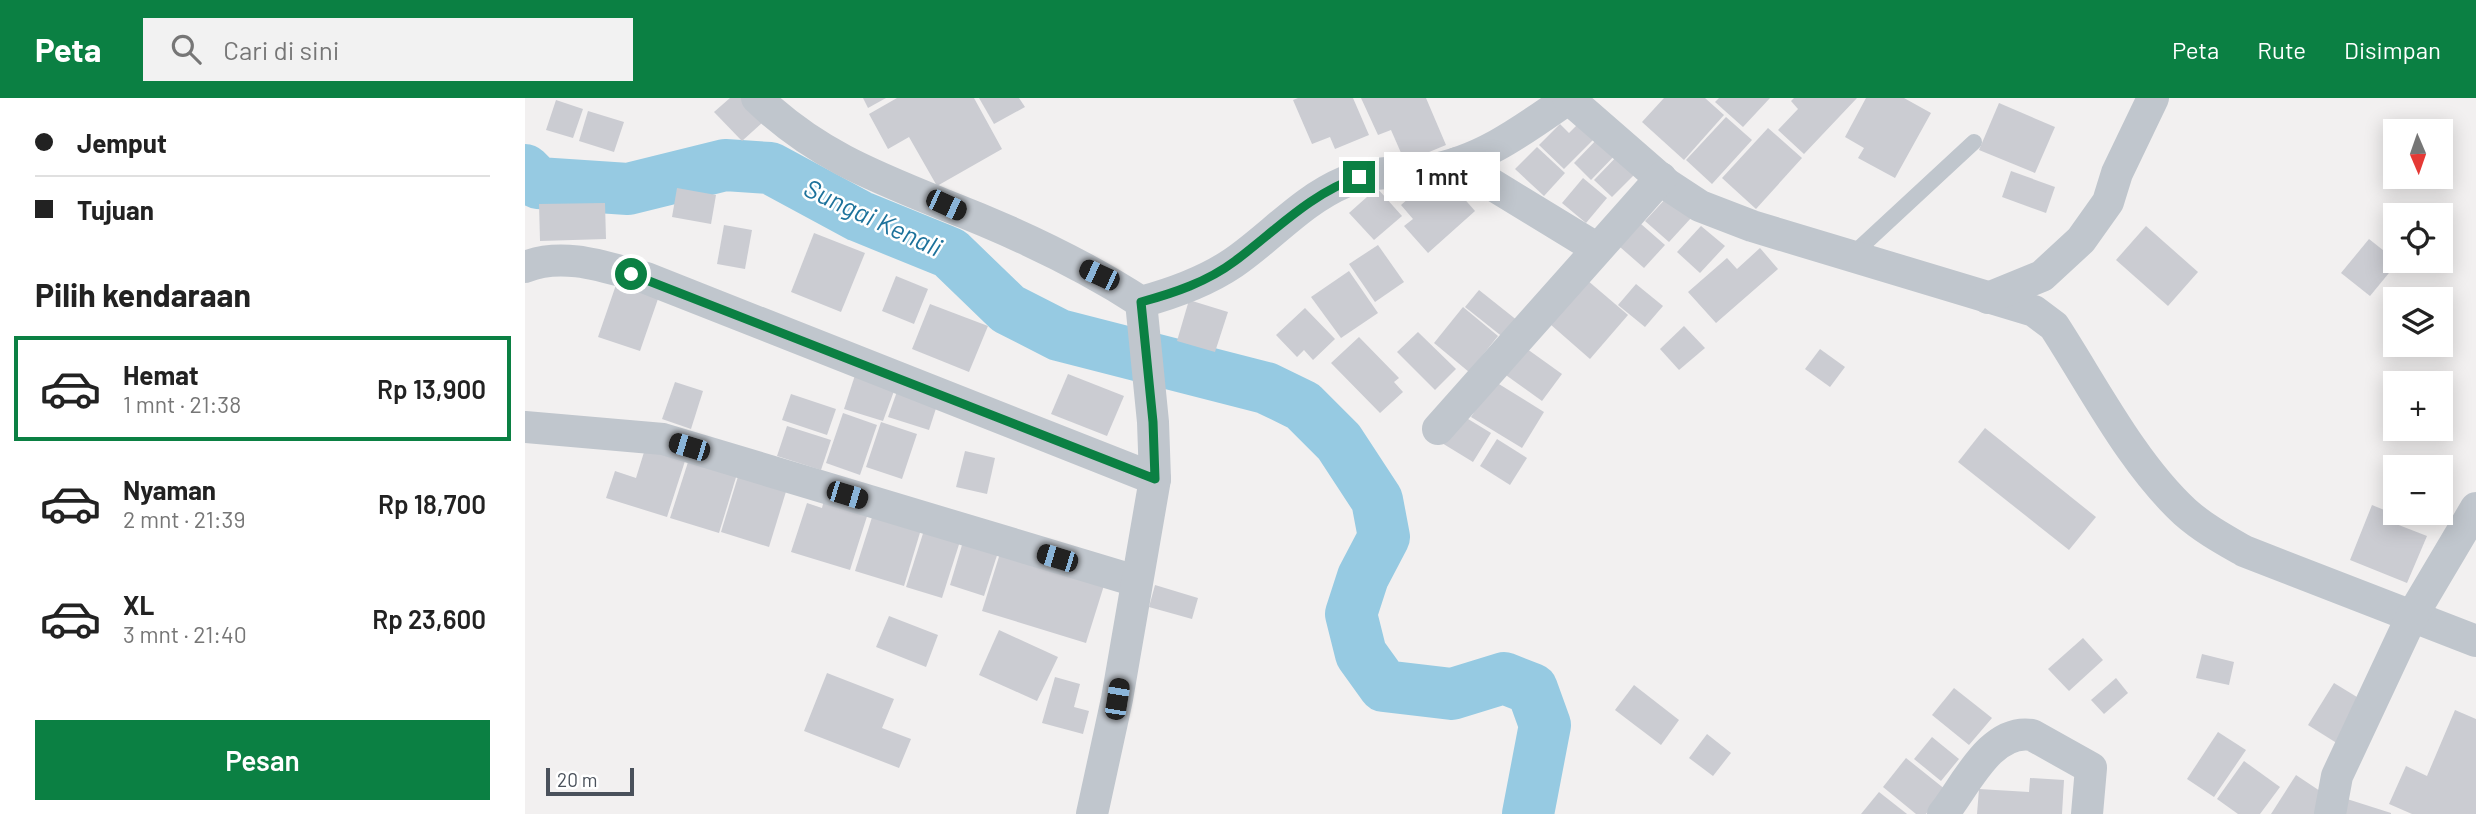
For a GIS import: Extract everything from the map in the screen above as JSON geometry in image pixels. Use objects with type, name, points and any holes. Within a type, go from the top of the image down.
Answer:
[{"type":"street","points":[[757,98],[783,123],[823,151],[896,187],[946,205],[1099,275],[1141,313],[1153,422],[1155,479],[1117,699],[1092,814]]},
{"type":"street","points":[[1141,313],[1232,263],[1309,202],[1343,182],[1369,174],[1429,170],[1485,153],[1568,98],[1661,178],[1700,206],[1717,214],[2034,311],[2047,318],[2149,472],[2184,511],[2209,531],[2244,551],[2476,641]]},
{"type":"street","points":[[1988,298],[2042,276],[2081,240],[2108,202],[2117,173],[2153,98]]},
{"type":"street","points":[[1457,163],[1596,248]]},
{"type":"street","points":[[1438,429],[1661,178]]},
{"type":"street","points":[[525,267],[560,261],[584,263],[646,278],[1155,479]]},
{"type":"street","points":[[525,427],[663,439],[1136,582]]},
{"type":"street","points":[[2330,814],[2337,776],[2412,616],[2476,508]]},
{"type":"street","points":[[1948,811],[1963,783],[1994,748],[2009,736],[2022,733],[2032,734],[2091,768],[2087,814]]},
{"type":"lane","points":[[1852,255],[1974,142]]},
{"type":"building","points":[[730,98],[741,98],[763,122],[742,141],[714,112]]},
{"type":"building","points":[[863,98],[886,98],[868,108]]},
{"type":"building","points":[[897,98],[974,98],[1002,149],[937,186],[909,137],[888,149],[869,114]]},
{"type":"building","points":[[979,98],[1019,98],[1025,107],[994,124]]},
{"type":"building","points":[[1353,98],[1369,135],[1335,149],[1330,137],[1312,144],[1293,100]]},
{"type":"building","points":[[1361,98],[1426,98],[1446,145],[1405,162],[1391,130],[1378,135]]},
{"type":"building","points":[[1664,98],[1705,98],[1724,115],[1684,160],[1642,122]]},
{"type":"building","points":[[1719,98],[1770,98],[1743,127],[1715,102]]},
{"type":"building","points":[[1794,98],[1857,98],[1804,154],[1778,130],[1798,109],[1791,101]]},
{"type":"building","points":[[1866,98],[1904,98],[1931,113],[1895,178],[1858,158],[1864,148],[1845,137]]},
{"type":"building","points":[[556,100],[583,109],[573,138],[546,130]]},
{"type":"building","points":[[1999,103],[2055,127],[2035,173],[1979,150]]},
{"type":"building","points":[[588,111],[624,122],[614,152],[579,141]]},
{"type":"building","points":[[1726,117],[1752,140],[1712,184],[1686,160]]},
{"type":"building","points":[[1583,119],[1599,134],[1564,169],[1539,145],[1560,124],[1569,133]]},
{"type":"building","points":[[1768,128],[1802,158],[1756,209],[1722,178]]},
{"type":"building","points":[[1602,134],[1619,151],[1591,180],[1574,163]]},
{"type":"building","points":[[1537,147],[1565,173],[1544,196],[1515,169]]},
{"type":"building","points":[[1623,150],[1641,168],[1612,197],[1594,180]]},
{"type":"building","points":[[1440,171],[1475,211],[1428,253],[1404,226],[1413,219],[1401,205]]},
{"type":"building","points":[[2011,171],[2055,187],[2046,213],[2002,197]]},
{"type":"building","points":[[1583,178],[1607,198],[1586,223],[1562,203]]},
{"type":"building","points":[[677,188],[716,195],[711,224],[672,217]]},
{"type":"building","points":[[1377,188],[1402,216],[1374,240],[1349,213]]},
{"type":"building","points":[[1668,196],[1691,218],[1669,242],[1645,221]]},
{"type":"building","points":[[605,203],[606,239],[540,241],[539,204]]},
{"type":"building","points":[[1641,224],[1665,245],[1644,268],[1620,247]]},
{"type":"building","points":[[724,225],[752,230],[745,269],[717,264]]},
{"type":"building","points":[[1701,226],[1725,246],[1700,273],[1677,252]]},
{"type":"building","points":[[2146,226],[2198,272],[2168,306],[2116,260]]},
{"type":"building","points":[[814,233],[865,253],[841,312],[791,292]]},
{"type":"building","points":[[2369,239],[2383,250],[2383,273],[2389,273],[2370,296],[2341,273]]},
{"type":"building","points":[[1378,245],[1404,282],[1375,302],[1349,264]]},
{"type":"building","points":[[1760,248],[1778,269],[1716,323],[1688,292],[1727,258],[1737,269]]},
{"type":"building","points":[[1349,271],[1378,313],[1341,338],[1311,297]]},
{"type":"building","points":[[896,276],[928,289],[914,324],[882,311]]},
{"type":"building","points":[[1587,280],[1628,315],[1590,359],[1550,324]]},
{"type":"building","points":[[617,282],[659,296],[640,351],[598,337]]},
{"type":"building","points":[[1636,284],[1663,306],[1645,327],[1618,305]]},
{"type":"building","points":[[1479,290],[1518,321],[1504,338],[1465,307]]},
{"type":"building","points":[[1189,300],[1228,312],[1215,352],[1177,341]]},
{"type":"building","points":[[930,304],[988,326],[969,372],[912,349]]},
{"type":"building","points":[[1463,307],[1498,336],[1469,372],[1434,343]]},
{"type":"building","points":[[1305,308],[1335,339],[1313,360],[1304,350],[1297,357],[1276,335]]},
{"type":"building","points":[[1684,326],[1705,348],[1679,370],[1660,349]]},
{"type":"building","points":[[1418,332],[1456,369],[1435,390],[1397,352]]},
{"type":"building","points":[[1359,337],[1399,378],[1394,382],[1403,392],[1380,413],[1331,363]]},
{"type":"building","points":[[1523,346],[1562,374],[1542,401],[1503,373]]},
{"type":"building","points":[[1820,349],[1845,367],[1830,387],[1805,369]]},
{"type":"building","points":[[857,369],[897,383],[883,421],[844,409]]},
{"type":"building","points":[[1068,374],[1124,396],[1107,436],[1051,414]]},
{"type":"building","points":[[1494,381],[1544,412],[1522,448],[1471,417]]},
{"type":"building","points":[[675,382],[703,391],[691,429],[662,419]]},
{"type":"building","points":[[900,383],[940,396],[929,430],[888,417]]},
{"type":"building","points":[[791,394],[836,409],[827,435],[782,420]]},
{"type":"building","points":[[1455,411],[1491,433],[1473,462],[1437,440]]},
{"type":"building","points":[[843,413],[877,425],[860,475],[826,463]]},
{"type":"building","points":[[881,422],[917,434],[902,479],[866,467]]},
{"type":"building","points":[[787,426],[831,440],[821,470],[777,456]]},
{"type":"building","points":[[1985,428],[2096,517],[2069,550],[1958,462]]},
{"type":"building","points":[[1497,439],[1527,458],[1510,485],[1480,466]]},
{"type":"building","points":[[645,449],[685,461],[667,517],[606,498],[615,471],[636,478]]},
{"type":"building","points":[[965,451],[995,458],[987,494],[956,487]]},
{"type":"building","points":[[689,459],[737,474],[719,533],[670,518]]},
{"type":"building","points":[[740,470],[788,485],[769,547],[721,532]]},
{"type":"building","points":[[825,496],[869,510],[850,570],[791,552],[807,503],[822,508]]},
{"type":"building","points":[[2372,505],[2383,510],[2383,525],[2399,525],[2427,536],[2407,583],[2350,560]]},
{"type":"building","points":[[874,511],[922,526],[904,586],[855,571]]},
{"type":"building","points":[[926,524],[962,535],[942,598],[906,587]]},
{"type":"building","points":[[965,535],[1000,546],[984,596],[950,585]]},
{"type":"building","points":[[1002,547],[1106,579],[1086,643],[982,611]]},
{"type":"building","points":[[1155,585],[1198,598],[1192,619],[1149,607]]},
{"type":"building","points":[[889,616],[938,635],[926,667],[876,647]]},
{"type":"building","points":[[999,630],[1058,657],[1037,701],[979,675]]},
{"type":"building","points":[[2083,638],[2103,660],[2069,691],[2048,669]]},
{"type":"building","points":[[2202,654],[2234,662],[2229,685],[2196,678]]},
{"type":"building","points":[[827,673],[894,699],[882,728],[911,739],[899,768],[804,731]]},
{"type":"building","points":[[1055,677],[1080,684],[1074,707],[1089,711],[1083,734],[1042,723]]},
{"type":"building","points":[[2116,678],[2128,693],[2104,714],[2091,700]]},
{"type":"building","points":[[2334,683],[2370,705],[2343,747],[2308,725]]},
{"type":"building","points":[[1634,685],[1679,720],[1661,745],[1615,710]]},
{"type":"building","points":[[1954,688],[1992,718],[1969,745],[1932,715]]},
{"type":"building","points":[[2455,710],[2476,719],[2476,814],[2412,814],[2389,804],[2406,766],[2427,776]]},
{"type":"building","points":[[2218,732],[2246,750],[2214,797],[2187,779]]},
{"type":"building","points":[[1707,734],[1731,753],[1713,776],[1689,758]]},
{"type":"building","points":[[1932,737],[1959,759],[1941,781],[1914,759]]},
{"type":"building","points":[[1906,758],[1946,790],[1926,814],[1916,814],[1883,787]]},
{"type":"building","points":[[2244,761],[2280,787],[2260,814],[2238,814],[2217,799]]},
{"type":"building","points":[[2296,775],[2332,799],[2322,814],[2271,814]]},
{"type":"building","points":[[2030,778],[2064,780],[2062,814],[1977,814],[1979,789],[2029,792]]},
{"type":"building","points":[[1879,792],[1907,814],[1861,814]]},
{"type":"building","points":[[2347,799],[2391,813],[2391,814],[2342,814]]},
{"type":"waterway","name":"Sungai Kenali","points":[[525,170],[538,183],[628,189],[725,165],[770,168],[859,216],[950,253],[1008,309],[1059,335],[1266,388],[1303,406],[1339,442],[1377,500],[1384,537],[1363,577],[1351,614],[1361,654],[1384,686],[1452,694],[1504,678],[1532,689],[1545,725],[1528,814]]},
{"type":"route","points":[[631,274],[1155,479],[1153,422],[1141,325],[1141,302],[1182,291],[1232,263],[1309,202],[1343,182],[1359,177]]}]
